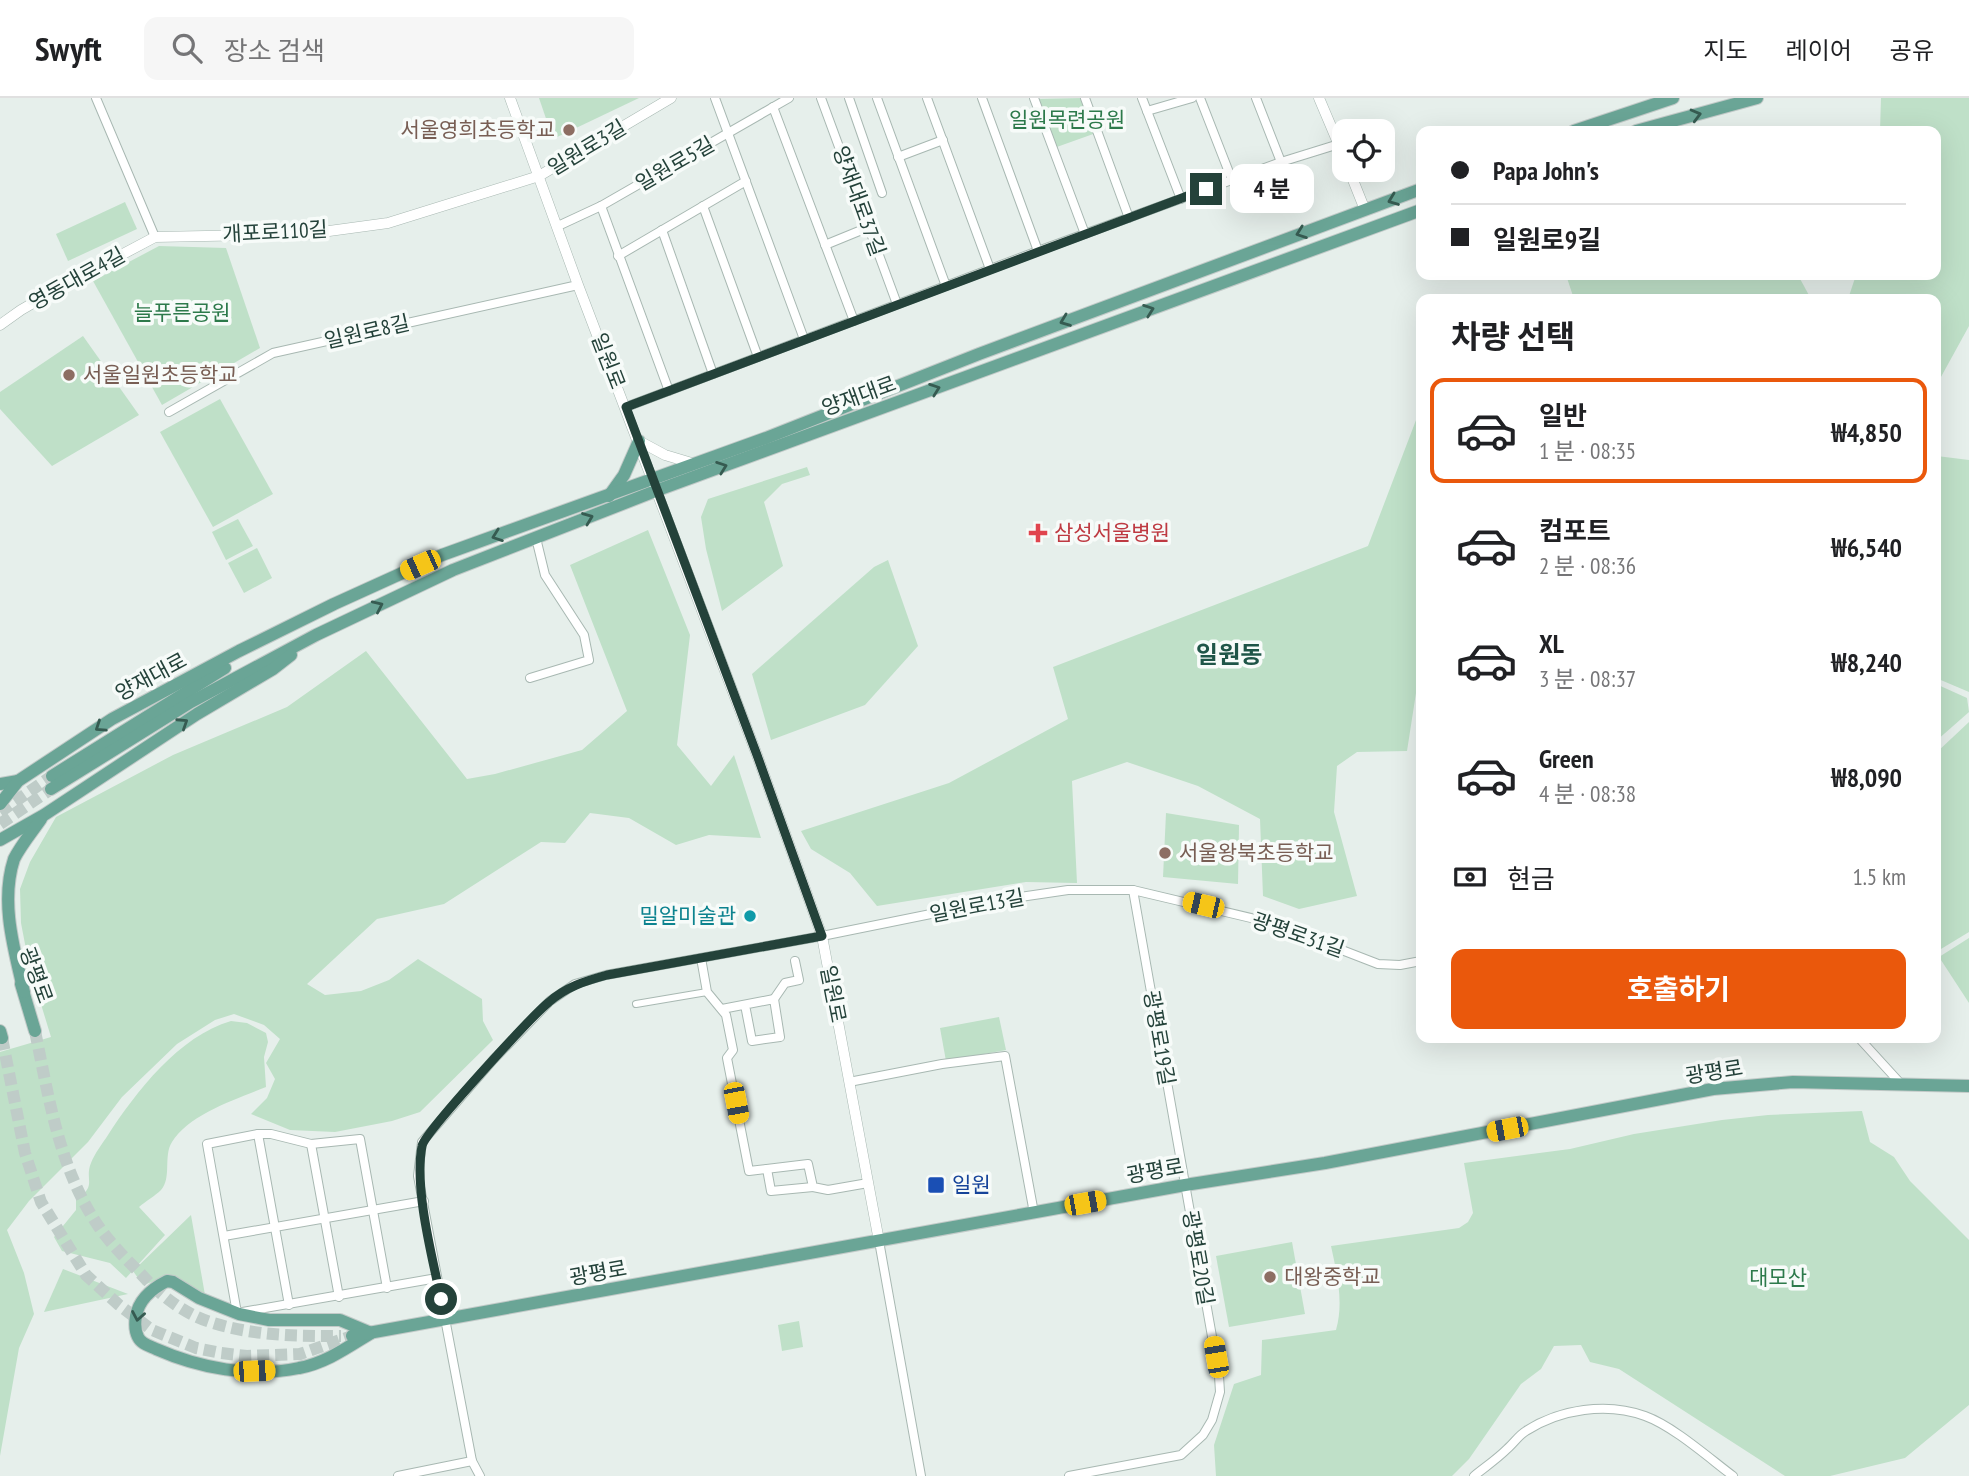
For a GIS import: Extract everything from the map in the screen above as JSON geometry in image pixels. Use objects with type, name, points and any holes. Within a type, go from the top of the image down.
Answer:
[{"type":"main road","points":[[1589,126],[1673,98]]},
{"type":"main road","points":[[1654,126],[1757,98]]},
{"type":"main road","name":"양재대로","points":[[334,604],[191,687],[52,782],[191,702],[316,635],[453,570],[536,538],[656,485],[696,464],[979,354],[1416,191]]},
{"type":"main road","name":"양재대로","points":[[0,804],[18,781],[112,719],[239,651],[442,555],[609,496],[656,485],[1416,212]]},
{"type":"main road","points":[[609,496],[624,475],[639,441]]},
{"type":"main road","name":"양재대로","points":[[0,839],[44,815],[197,714],[273,669],[316,635]]},
{"type":"main road","points":[[0,785],[18,781]]},
{"type":"main road","points":[[24,992],[4,912],[4,894],[14,859],[44,815]]},
{"type":"main road","name":"광평로","points":[[0,932],[24,992],[35,1031]]},
{"type":"main road","name":"광평로","points":[[352,1336],[1185,1185],[1325,1163],[1713,1089],[1793,1082],[1969,1086]]},
{"type":"main road","points":[[167,1281],[199,1298],[239,1314],[269,1320],[340,1320],[371,1333],[326,1360],[298,1368],[237,1371],[196,1363],[143,1343],[138,1337],[135,1320],[137,1309],[149,1293],[167,1281]]},
{"type":"street","points":[[96,98],[155,237]]},
{"type":"street","name":"일원로","points":[[510,98],[822,936],[921,1476]]},
{"type":"street","name":"일원로3길","points":[[539,176],[671,98]]},
{"type":"street","points":[[715,98],[804,340]]},
{"type":"street","name":"일원로5길","points":[[558,226],[601,206],[789,98]]},
{"type":"street","name":"양재대로37길","points":[[821,98],[897,304]]},
{"type":"street","points":[[849,98],[883,193]]},
{"type":"street","points":[[877,98],[946,286]]},
{"type":"street","points":[[927,98],[990,269]]},
{"type":"street","points":[[982,98],[1038,251]]},
{"type":"street","points":[[1034,98],[1085,234]]},
{"type":"street","points":[[1085,98],[1129,218]]},
{"type":"street","points":[[1142,98],[1181,199]]},
{"type":"street","points":[[1147,111],[1192,98]]},
{"type":"street","points":[[1200,98],[1232,180]]},
{"type":"street","points":[[1256,98],[1281,162]]},
{"type":"street","points":[[1319,98],[1332,128]]},
{"type":"street","points":[[774,107],[854,321]]},
{"type":"street","points":[[898,157],[943,140]]},
{"type":"street","points":[[626,407],[1038,251],[1281,162],[1332,146]]},
{"type":"street","name":"개포로110길","points":[[155,237],[307,234],[380,224],[539,176]]},
{"type":"street","points":[[618,256],[746,181]]},
{"type":"street","points":[[1354,182],[1372,229]]},
{"type":"street","points":[[601,206],[669,391]]},
{"type":"street","points":[[703,206],[758,357]]},
{"type":"street","points":[[825,245],[869,227]]},
{"type":"street","points":[[662,230],[713,374]]},
{"type":"street","name":"영동대로4길","points":[[0,325],[59,288],[155,237]]},
{"type":"street","name":"일원로8길","points":[[169,412],[273,353],[578,285]]},
{"type":"street","points":[[639,441],[664,455],[696,464]]},
{"type":"street","points":[[530,678],[589,660],[584,635],[545,575],[536,538]]},
{"type":"street","name":"일원로13길","points":[[424,1201],[418,1176],[422,1142],[493,1060],[550,1001],[575,984],[607,975],[1000,900],[1069,890],[1133,890]]},
{"type":"street","name":"광평로31길","points":[[1133,890],[1272,923],[1378,964],[1400,965],[1416,962]]},
{"type":"street","name":"광평로19길","points":[[1133,890],[1185,1185]]},
{"type":"street","points":[[701,958],[707,992],[726,1015],[733,1050],[727,1058],[749,1171],[808,1164],[813,1187]]},
{"type":"street","points":[[745,1005],[752,1041],[780,1037],[774,999],[785,983],[799,980],[795,961]]},
{"type":"street","points":[[636,1004],[707,992]]},
{"type":"street","points":[[722,1009],[774,999]]},
{"type":"street","points":[[1863,1043],[1900,1084]]},
{"type":"street","points":[[849,1082],[942,1064],[1005,1056],[1034,1213]]},
{"type":"street","points":[[387,1288],[360,1139],[311,1144],[271,1134],[258,1134],[207,1143],[237,1313],[339,1297],[387,1288],[437,1278]]},
{"type":"street","points":[[258,1134],[289,1305]]},
{"type":"street","points":[[311,1144],[339,1297]]},
{"type":"street","points":[[767,1169],[771,1191],[813,1187],[828,1189],[868,1183]]},
{"type":"street","name":"광평로20길","points":[[1069,1476],[1181,1455],[1203,1435],[1212,1420],[1219,1400],[1219,1376],[1185,1185]]},
{"type":"street","points":[[224,1236],[424,1201],[472,1461],[480,1476]]},
{"type":"street","points":[[1474,1476],[1523,1433],[1535,1426],[1565,1413],[1621,1410],[1651,1418],[1734,1476]]},
{"type":"street","points":[[398,1476],[472,1461]]},
{"type":"green space","points":[[539,98],[639,98],[553,139]]},
{"type":"green space","name":"일원목련공원","points":[[1083,98],[1096,133],[1054,148],[1036,99]]},
{"type":"green space","points":[[1881,98],[1969,98],[1969,326],[1941,377],[1941,294],[1850,294],[1854,280],[1941,280],[1941,126],[1880,126]]},
{"type":"green space","points":[[125,202],[137,229],[68,261],[56,234]]},
{"type":"green space","name":"늘푸른공원","points":[[159,246],[226,248],[260,348],[162,405],[93,281]]},
{"type":"green space","points":[[1568,280],[1801,280],[1808,294],[1572,294]]},
{"type":"green space","points":[[83,336],[139,415],[52,466],[0,409],[0,392]]},
{"type":"green space","points":[[220,399],[273,494],[213,527],[160,432]]},
{"type":"green space","points":[[1416,420],[1416,693],[1407,751],[1357,752],[1337,766],[1334,812],[1357,896],[1299,909],[1263,896],[1260,819],[1198,786],[1127,762],[1072,781],[1077,883],[1026,882],[877,906],[850,873],[811,849],[801,831],[949,783],[1068,719],[1053,667],[1368,546]]},
{"type":"green space","points":[[1941,456],[1969,460],[1969,692],[1941,680]]},
{"type":"green space","points":[[807,467],[810,475],[782,484],[764,502],[783,566],[722,611],[701,517],[708,499]]},
{"type":"green space","points":[[238,519],[253,546],[226,560],[212,532]]},
{"type":"green space","points":[[648,530],[690,635],[677,745],[711,786],[734,755],[761,838],[709,835],[676,845],[629,818],[590,813],[565,843],[541,842],[444,904],[377,919],[307,984],[325,995],[361,991],[389,980],[418,959],[482,999],[483,1021],[493,1040],[420,1112],[392,1121],[335,1132],[290,1130],[251,1114],[267,1098],[275,1079],[266,1063],[280,1039],[264,1025],[234,1014],[215,1020],[177,1044],[122,1097],[88,1142],[29,1201],[7,1230],[24,1273],[34,1314],[19,1348],[0,1456],[0,1052],[51,1037],[29,965],[21,923],[20,889],[30,862],[56,817],[173,755],[287,707],[366,651],[467,779],[582,750],[627,711],[570,565]]},
{"type":"green space","points":[[257,548],[272,578],[244,593],[228,563]]},
{"type":"green space","points":[[888,560],[918,646],[865,705],[771,740],[752,674],[874,567]]},
{"type":"green space","points":[[1941,686],[1967,698],[1969,712],[1941,737]]},
{"type":"green space","points":[[1969,722],[1969,932],[1941,949],[1941,748]]},
{"type":"green space","points":[[1166,813],[1239,825],[1238,884],[1163,877]]},
{"type":"green space","points":[[1969,938],[1969,1003],[1941,960],[1941,956]]},
{"type":"green space","points":[[999,1017],[1006,1050],[946,1061],[940,1028]]},
{"type":"green space","points":[[231,1021],[247,1023],[266,1033],[266,1087],[201,1116],[179,1132],[172,1142],[164,1185],[139,1207],[165,1235],[126,1278],[110,1263],[62,1251],[54,1237],[76,1210],[76,1199],[89,1186],[89,1169],[93,1159],[132,1101],[177,1052],[212,1028]]},
{"type":"green space","name":"대모산","points":[[1862,1111],[1870,1142],[1894,1157],[1910,1181],[1969,1240],[1969,1405],[1905,1458],[1830,1476],[1785,1476],[1619,1369],[1590,1362],[1581,1345],[1554,1346],[1541,1369],[1521,1384],[1469,1459],[1452,1476],[1216,1476],[1214,1445],[1234,1384],[1261,1375],[1262,1340],[1336,1330],[1340,1298],[1331,1246],[1459,1228],[1468,1222],[1473,1213],[1464,1163],[1570,1149],[1634,1134],[1722,1120]]},
{"type":"green space","points":[[191,1215],[205,1295],[173,1275],[143,1285],[133,1271]]},
{"type":"green space","points":[[1292,1242],[1305,1314],[1229,1327],[1216,1256]]},
{"type":"green space","points":[[63,1269],[128,1294],[44,1312]]},
{"type":"green space","points":[[799,1321],[803,1347],[782,1351],[778,1325]]},
{"type":"tunnel","points":[[0,812],[52,776]]},
{"type":"tunnel","points":[[0,824],[51,789]]},
{"type":"tunnel","points":[[35,1031],[57,1132],[74,1181],[85,1205],[104,1233],[148,1282],[181,1308],[226,1327],[275,1334],[341,1336]]},
{"type":"tunnel","points":[[2,1038],[25,1153],[41,1202],[86,1275],[119,1305],[152,1330],[196,1348],[221,1353],[247,1356],[300,1354],[352,1336]]},
{"type":"place","name":"서울영희초등학교","points":[[569,130]]},
{"type":"place","name":"서울일원초등학교","points":[[69,375]]},
{"type":"place","name":"삼성서울병원","points":[[1038,533]]},
{"type":"place","name":"서울왕북초등학교","points":[[1165,853]]},
{"type":"place","name":"밀알미술관","points":[[750,916]]},
{"type":"place","name":"일원","points":[[936,1185]]},
{"type":"place","name":"대왕중학교","points":[[1270,1277]]},
{"type":"district","name":"일원동","points":[[1229,655]]},
{"type":"route","points":[[441,1299],[418,1176],[422,1142],[493,1060],[550,1001],[575,984],[607,975],[822,936],[626,407],[1206,189]]}]
